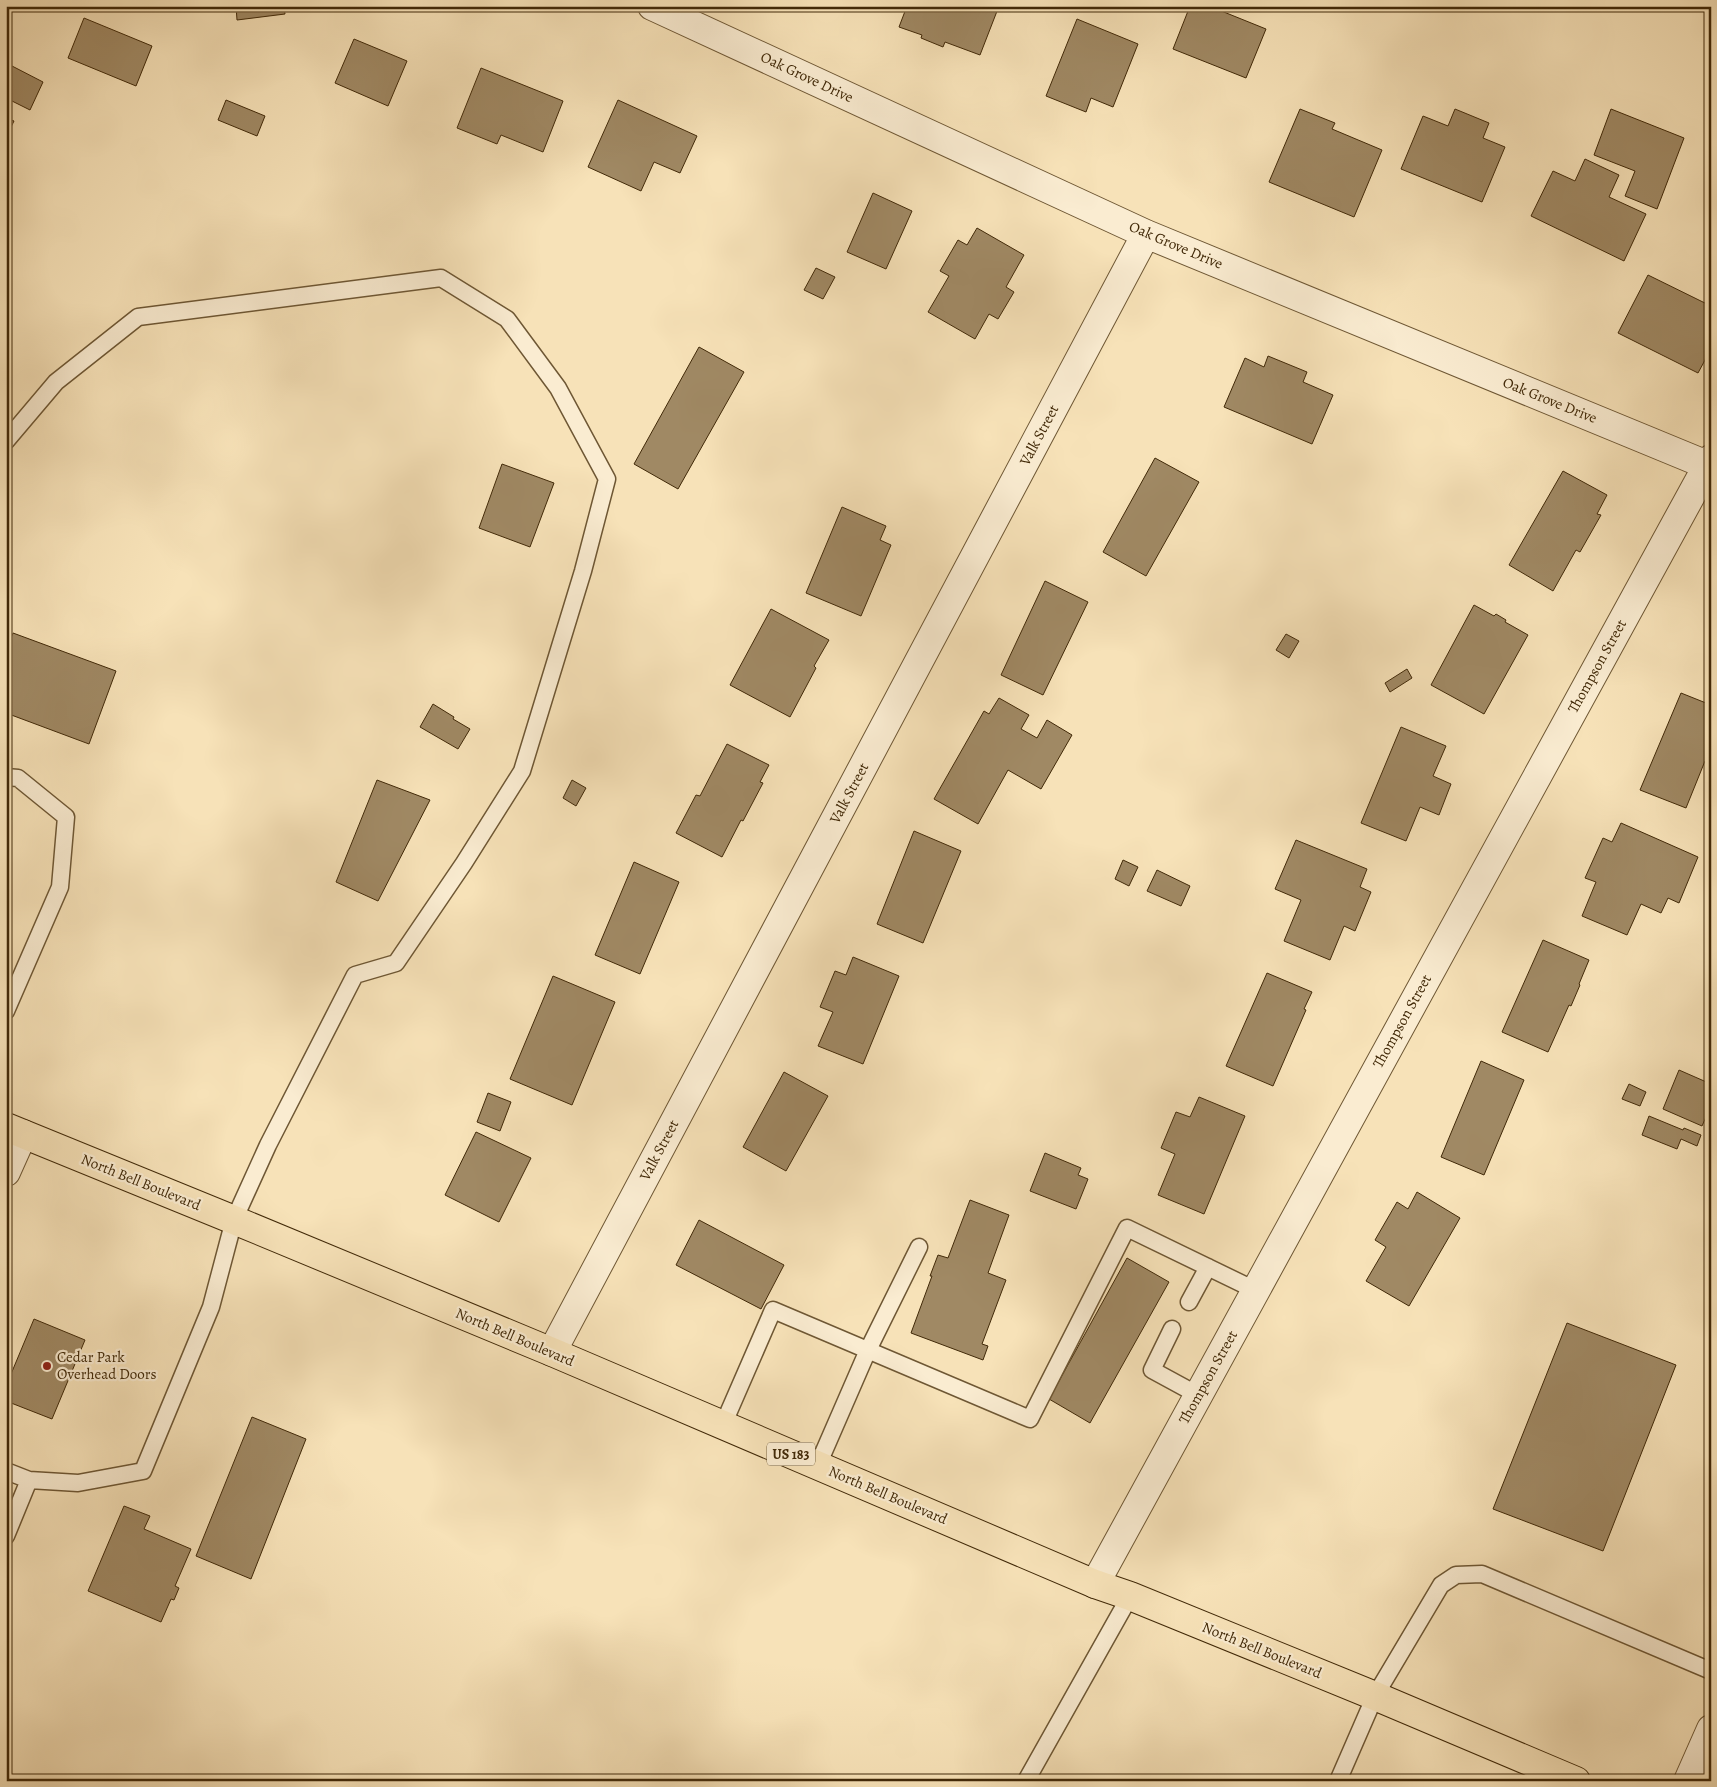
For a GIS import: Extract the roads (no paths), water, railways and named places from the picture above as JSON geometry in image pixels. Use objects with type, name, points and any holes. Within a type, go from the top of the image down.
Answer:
[{"type":"main road","name":"North Bell Boulevard","points":[[14,1130],[552,1352],[1095,1584],[1130,1596],[1375,1696],[1576,1781]]},
{"type":"street","name":"Oak Grove Drive","points":[[652,6],[1146,234],[1709,462]]},
{"type":"street","name":"Valk Street","points":[[552,1352],[1146,234]]},
{"type":"street","name":"Thompson Street","points":[[1095,1584],[1709,462]]},
{"type":"street","points":[[6,1172],[14,1130]]},
{"type":"street","points":[[1688,1781],[1711,1729]]},
{"type":"lane","points":[[6,441],[56,382],[138,317],[441,278],[507,318],[558,388],[606,479],[583,571],[522,771],[464,863],[396,963],[356,975],[268,1145],[234,1220],[210,1307],[143,1471],[78,1484],[29,1480],[6,1471]]},
{"type":"lane","points":[[6,777],[18,778],[66,817],[60,886],[6,1011]]},
{"type":"lane","points":[[723,1425],[773,1310],[1030,1419],[1127,1228],[1255,1290]]},
{"type":"lane","points":[[818,1465],[868,1350],[919,1247]]},
{"type":"lane","points":[[1189,1302],[1208,1267]]},
{"type":"lane","points":[[1172,1329],[1152,1370],[1198,1395]]},
{"type":"lane","points":[[6,1536],[29,1480]]},
{"type":"lane","points":[[1338,1781],[1375,1696],[1441,1585],[1456,1575],[1482,1574],[1711,1671]]},
{"type":"lane","points":[[1026,1781],[1130,1596]]},
{"type":"place","name":"Cedar Park Overhead Doors","points":[[47,1366]]}]
